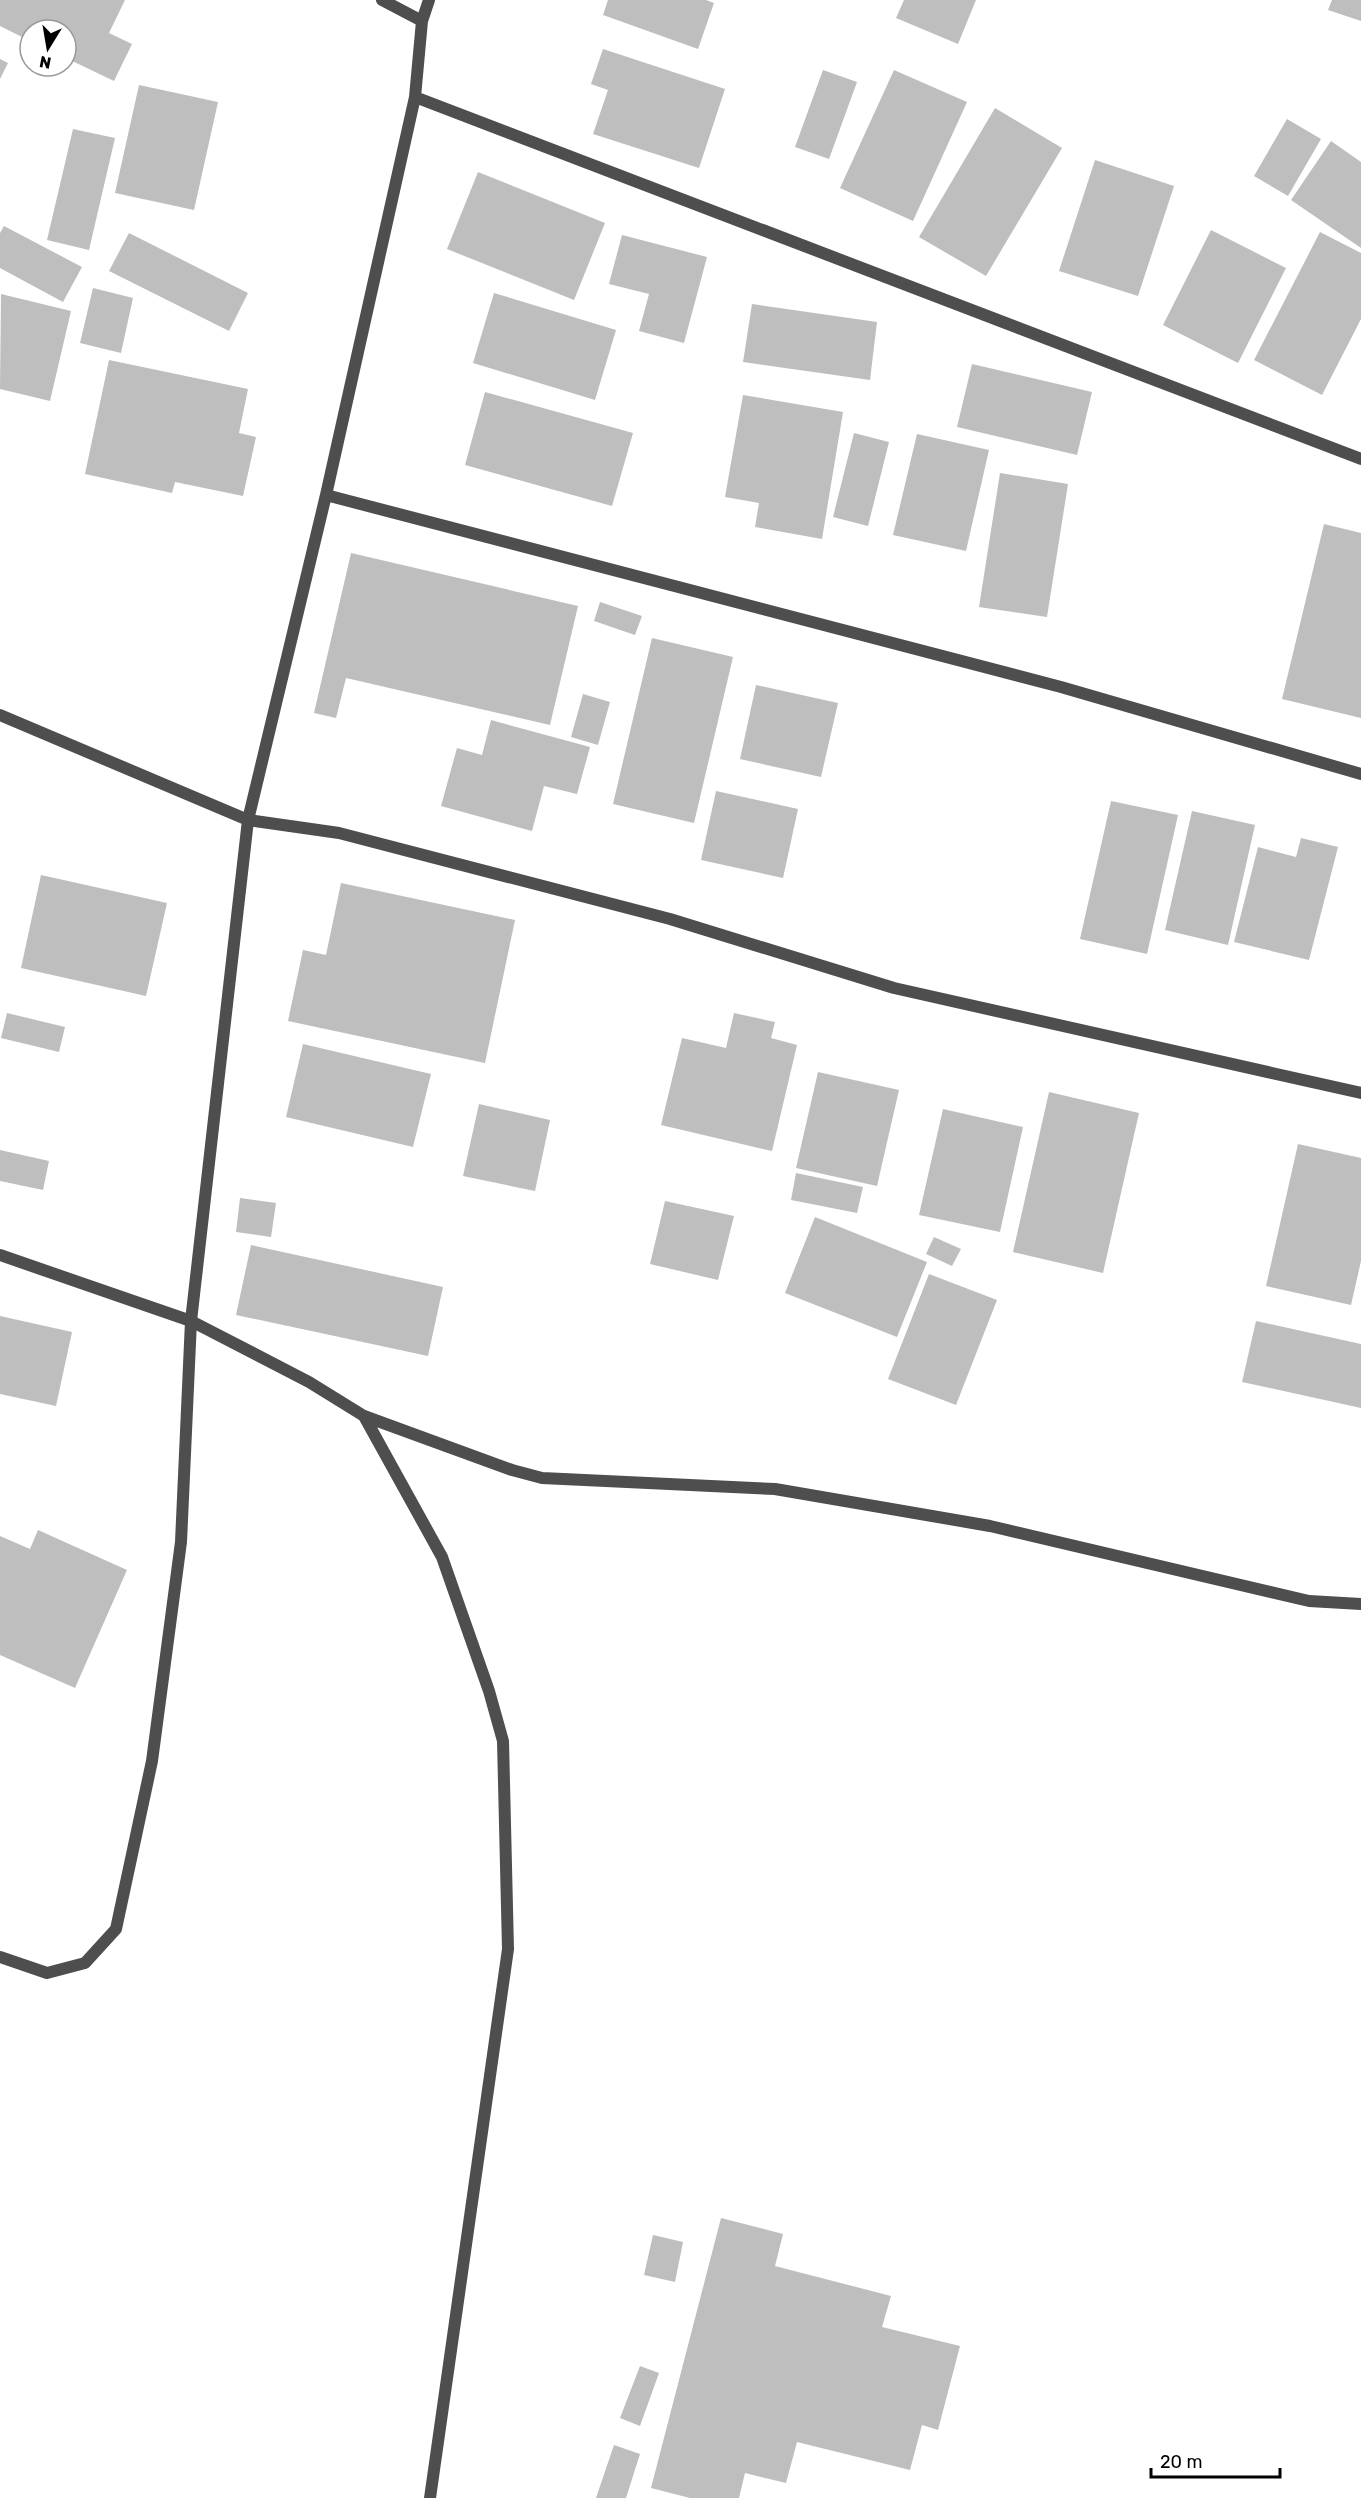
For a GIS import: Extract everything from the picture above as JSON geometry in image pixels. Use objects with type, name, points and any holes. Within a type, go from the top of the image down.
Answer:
[{"type":"street","points":[[382,0],[422,21]]},
{"type":"street","points":[[0,1957],[47,1973],[85,1964],[116,1929],[152,1761],[181,1542],[191,1321],[248,820],[326,495],[415,97],[422,21],[429,0]]},
{"type":"street","points":[[415,97],[1361,459]]},
{"type":"street","points":[[326,495],[1061,687],[1361,774]]},
{"type":"street","points":[[0,715],[248,820],[350,836],[670,920],[894,988],[1361,1093]]},
{"type":"street","points":[[0,1255],[191,1321],[309,1383],[364,1416],[512,1470],[542,1478],[775,1489],[990,1526],[1310,1601],[1361,1604]]},
{"type":"street","points":[[364,1416],[442,1557],[489,1691],[503,1742],[508,1949],[430,2498]]},
{"type":"building","points":[[0,0],[125,0],[109,33],[132,44],[114,81],[78,64],[78,18],[18,18],[18,35],[0,26]]},
{"type":"building","points":[[608,0],[706,0],[714,3],[698,49],[603,15]]},
{"type":"building","points":[[904,0],[976,0],[958,44],[896,18]]},
{"type":"building","points":[[1332,0],[1361,0],[1361,21],[1328,10]]},
{"type":"building","points":[[603,49],[725,89],[699,168],[593,134],[608,90],[591,84]]},
{"type":"building","points":[[0,59],[8,63],[0,79]]},
{"type":"building","points":[[823,70],[857,82],[829,159],[795,147]]},
{"type":"building","points":[[894,70],[967,102],[913,221],[840,188]]},
{"type":"building","points":[[139,85],[218,102],[194,210],[115,193]]},
{"type":"building","points":[[995,108],[1062,148],[986,276],[919,237]]},
{"type":"building","points":[[1287,119],[1321,139],[1288,196],[1254,176]]},
{"type":"building","points":[[73,129],[115,138],[89,250],[47,240]]},
{"type":"building","points":[[1331,141],[1361,162],[1361,248],[1291,200]]},
{"type":"building","points":[[1095,160],[1174,186],[1138,296],[1059,271]]},
{"type":"building","points":[[478,172],[605,223],[574,300],[447,249]]},
{"type":"building","points":[[4,226],[82,267],[63,302],[0,268],[0,233]]},
{"type":"building","points":[[1211,230],[1286,268],[1238,363],[1163,325]]},
{"type":"building","points":[[1320,232],[1361,253],[1361,319],[1322,395],[1254,360]]},
{"type":"building","points":[[129,233],[248,293],[229,331],[109,271]]},
{"type":"building","points":[[622,235],[707,257],[684,343],[639,331],[649,294],[609,284]]},
{"type":"building","points":[[93,288],[133,298],[121,353],[80,343]]},
{"type":"building","points":[[494,293],[616,330],[595,400],[473,363]]},
{"type":"building","points":[[1,294],[71,311],[50,401],[0,389]]},
{"type":"building","points":[[752,304],[877,322],[870,380],[743,362]]},
{"type":"building","points":[[109,360],[248,389],[239,433],[256,437],[243,496],[175,482],[172,493],[85,474]]},
{"type":"building","points":[[972,364],[1092,392],[1077,455],[957,427]]},
{"type":"building","points":[[485,392],[633,433],[612,506],[465,465]]},
{"type":"building","points":[[743,395],[843,412],[822,539],[755,527],[759,503],[725,497]]},
{"type":"building","points":[[854,433],[889,442],[868,526],[833,517]]},
{"type":"building","points":[[917,434],[989,450],[966,551],[893,535]]},
{"type":"building","points":[[1000,473],[1068,484],[1047,617],[979,607]]},
{"type":"building","points":[[1324,524],[1361,533],[1361,718],[1282,699]]},
{"type":"building","points":[[351,553],[578,606],[550,725],[346,678],[336,718],[314,713]]},
{"type":"building","points":[[600,602],[642,616],[635,635],[594,621]]},
{"type":"building","points":[[652,638],[733,657],[694,823],[613,804]]},
{"type":"building","points":[[756,685],[838,703],[821,777],[740,759]]},
{"type":"building","points":[[583,694],[610,702],[598,745],[571,737]]},
{"type":"building","points":[[491,720],[590,747],[577,794],[544,786],[532,831],[441,806],[457,748],[482,755]]},
{"type":"building","points":[[716,791],[798,809],[783,878],[701,860]]},
{"type":"building","points":[[1111,801],[1178,815],[1147,954],[1080,939]]},
{"type":"building","points":[[1192,811],[1255,825],[1228,945],[1165,930]]},
{"type":"building","points":[[1301,838],[1338,847],[1309,960],[1234,942],[1258,847],[1296,857]]},
{"type":"building","points":[[41,875],[167,903],[146,996],[21,968]]},
{"type":"building","points":[[341,883],[515,920],[485,1063],[288,1021],[303,950],[326,955]]},
{"type":"building","points":[[7,1013],[65,1027],[59,1052],[1,1038]]},
{"type":"building","points":[[734,1013],[775,1022],[771,1038],[797,1045],[772,1151],[661,1125],[682,1038],[726,1048]]},
{"type":"building","points":[[303,1044],[431,1074],[413,1147],[286,1117]]},
{"type":"building","points":[[818,1072],[899,1090],[877,1186],[796,1168]]},
{"type":"building","points":[[1049,1092],[1139,1113],[1103,1273],[1013,1252]]},
{"type":"building","points":[[479,1104],[550,1120],[535,1191],[463,1176]]},
{"type":"building","points":[[943,1109],[1023,1127],[1000,1232],[919,1215]]},
{"type":"building","points":[[1298,1144],[1361,1158],[1361,1261],[1351,1305],[1266,1286]]},
{"type":"building","points":[[0,1150],[49,1161],[43,1190],[0,1181]]},
{"type":"building","points":[[796,1173],[863,1187],[857,1213],[791,1200]]},
{"type":"building","points":[[240,1198],[276,1203],[271,1237],[236,1232]]},
{"type":"building","points":[[665,1201],[734,1216],[718,1280],[650,1264]]},
{"type":"building","points":[[815,1217],[927,1262],[897,1337],[785,1293]]},
{"type":"building","points":[[934,1237],[961,1249],[952,1266],[926,1254]]},
{"type":"building","points":[[251,1245],[443,1287],[428,1356],[236,1315]]},
{"type":"building","points":[[929,1274],[997,1300],[956,1405],[888,1379]]},
{"type":"building","points":[[0,1316],[72,1332],[56,1406],[0,1394]]},
{"type":"building","points":[[1256,1321],[1361,1344],[1361,1408],[1242,1382]]},
{"type":"building","points":[[38,1530],[127,1570],[75,1688],[0,1655],[0,1536],[30,1549]]},
{"type":"building","points":[[721,2218],[783,2234],[775,2266],[891,2296],[882,2327],[960,2346],[938,2430],[922,2425],[910,2470],[797,2442],[786,2483],[745,2473],[739,2498],[690,2498],[651,2488]]},
{"type":"building","points":[[653,2235],[683,2242],[675,2282],[644,2275]]},
{"type":"building","points":[[640,2366],[659,2373],[640,2426],[620,2418]]},
{"type":"building","points":[[614,2445],[640,2454],[626,2498],[596,2498]]}]
